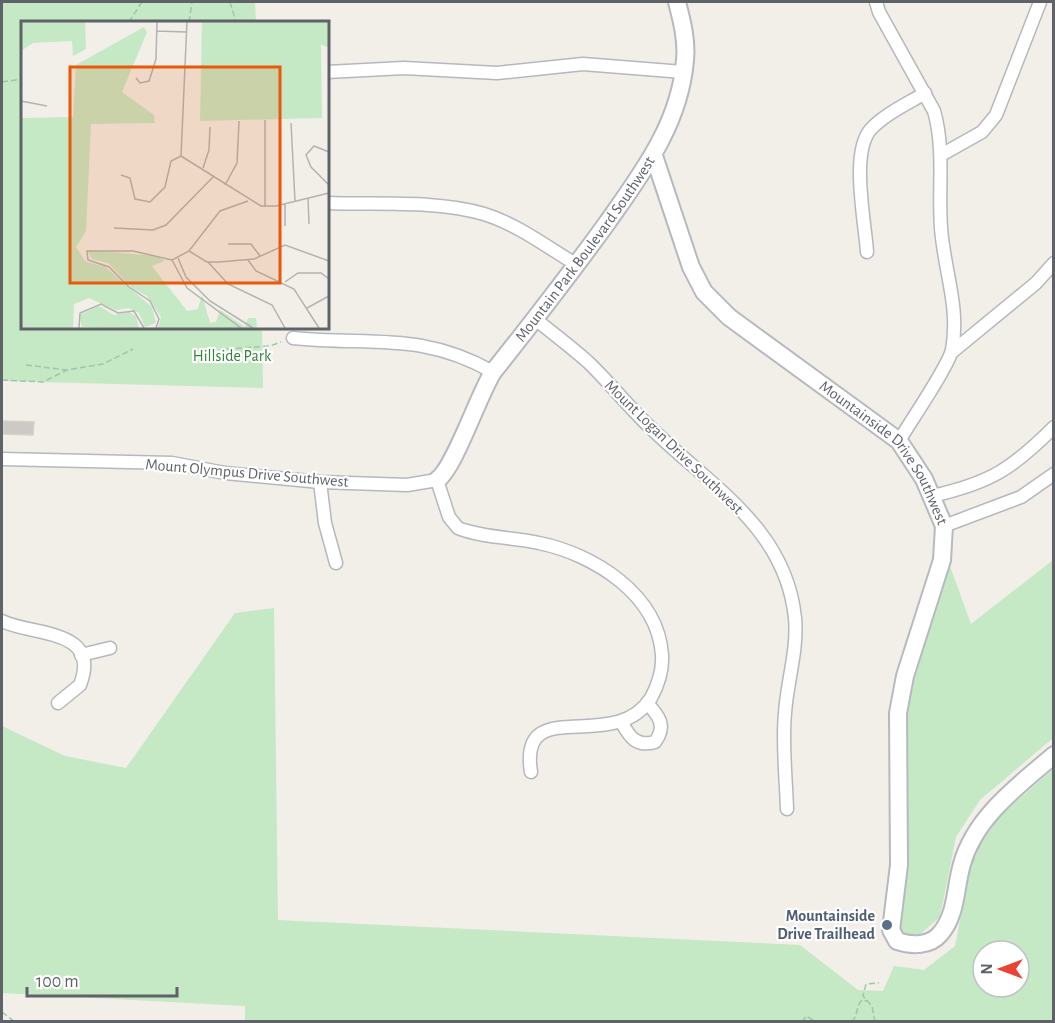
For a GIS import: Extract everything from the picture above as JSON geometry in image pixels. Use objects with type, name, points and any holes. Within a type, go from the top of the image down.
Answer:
[{"type":"street","name":"Mountain Park Boulevard Southwest","points":[[437,480],[449,468],[482,390],[493,372],[577,265],[654,156],[673,113],[683,72],[684,36],[677,2]]},
{"type":"street","points":[[876,2],[879,12],[925,93],[939,126],[942,236],[954,298],[952,352]]},
{"type":"street","points":[[941,155],[982,132],[996,115],[1040,2]]},
{"type":"street","points":[[328,72],[404,68],[497,73],[583,64],[683,72]]},
{"type":"street","points":[[867,252],[860,164],[864,139],[880,121],[925,93]]},
{"type":"street","name":"Mountainside Drive Southwest","points":[[654,156],[691,267],[714,304],[899,441],[932,496],[944,526],[942,560],[904,676],[898,713],[899,865],[891,930],[897,941],[926,943],[942,932],[952,910],[962,863],[976,834],[996,806],[1053,755]]},
{"type":"street","points":[[328,203],[451,208],[484,214],[513,227],[577,265]]},
{"type":"street","points":[[899,441],[952,352],[1036,283],[1053,263]]},
{"type":"street","name":"Mount Logan Drive Southwest","points":[[535,319],[589,363],[660,438],[722,489],[774,553],[784,577],[795,619],[795,644],[784,716],[787,809]]},
{"type":"street","points":[[293,338],[405,342],[455,354],[493,372]]},
{"type":"street","points":[[932,496],[967,488],[1000,474],[1025,456],[1053,428]]},
{"type":"street","name":"Mount Olympus Drive Southwest","points":[[2,459],[171,463],[234,474],[320,482],[407,485],[437,480]]},
{"type":"street","points":[[944,526],[1021,497],[1053,474]]},
{"type":"street","points":[[437,480],[443,503],[458,528],[537,542],[569,551],[586,560],[631,590],[653,621],[661,643],[660,675],[656,689],[648,703],[622,723],[595,727],[557,727],[542,731],[532,743],[531,772]]},
{"type":"street","points":[[320,482],[325,523],[336,563]]},
{"type":"street","points":[[2,621],[68,639],[81,655],[83,672],[80,685],[58,703]]},
{"type":"street","points":[[81,655],[110,648]]},
{"type":"street","points":[[622,723],[629,737],[636,742],[646,745],[655,742],[660,736],[661,722],[648,703]]},
{"type":"path","points":[[130,21],[142,2]]},
{"type":"path","points":[[189,21],[192,2]]},
{"type":"path","points":[[230,2],[236,21]]},
{"type":"path","points":[[2,82],[21,79]]},
{"type":"path","points":[[227,349],[270,346],[293,338]]},
{"type":"path","points":[[26,364],[67,370],[103,364],[133,349]]},
{"type":"path","points":[[2,380],[44,382],[67,370]]},
{"type":"path","points":[[875,1022],[868,1001],[863,996],[866,984],[879,983]]},
{"type":"path","points":[[852,1022],[862,1000],[868,1001]]},
{"type":"path","points":[[2,1012],[15,1022]]},
{"type":"path","points":[[802,1022],[806,1016],[817,1022]]},
{"type":"green space","name":"Hillside Park","points":[[2,2],[255,2],[256,21],[21,21],[21,328],[262,328],[263,388],[2,381]]},
{"type":"green space","points":[[947,558],[971,624],[1053,560],[1053,738],[980,800],[956,837],[940,917],[911,942],[896,939],[909,866],[902,714]]},
{"type":"green space","points":[[274,608],[278,920],[800,945],[858,990],[883,991],[894,966],[924,970],[955,946],[973,855],[1002,814],[1053,769],[1053,1021],[245,1022],[245,1006],[2,993],[2,726],[65,756],[126,768],[235,613]]},
{"type":"building","points":[[3,421],[34,422],[33,435],[3,434]]},
{"type":"place","name":"Mountainside Drive Trailhead","points":[[887,925]]}]
